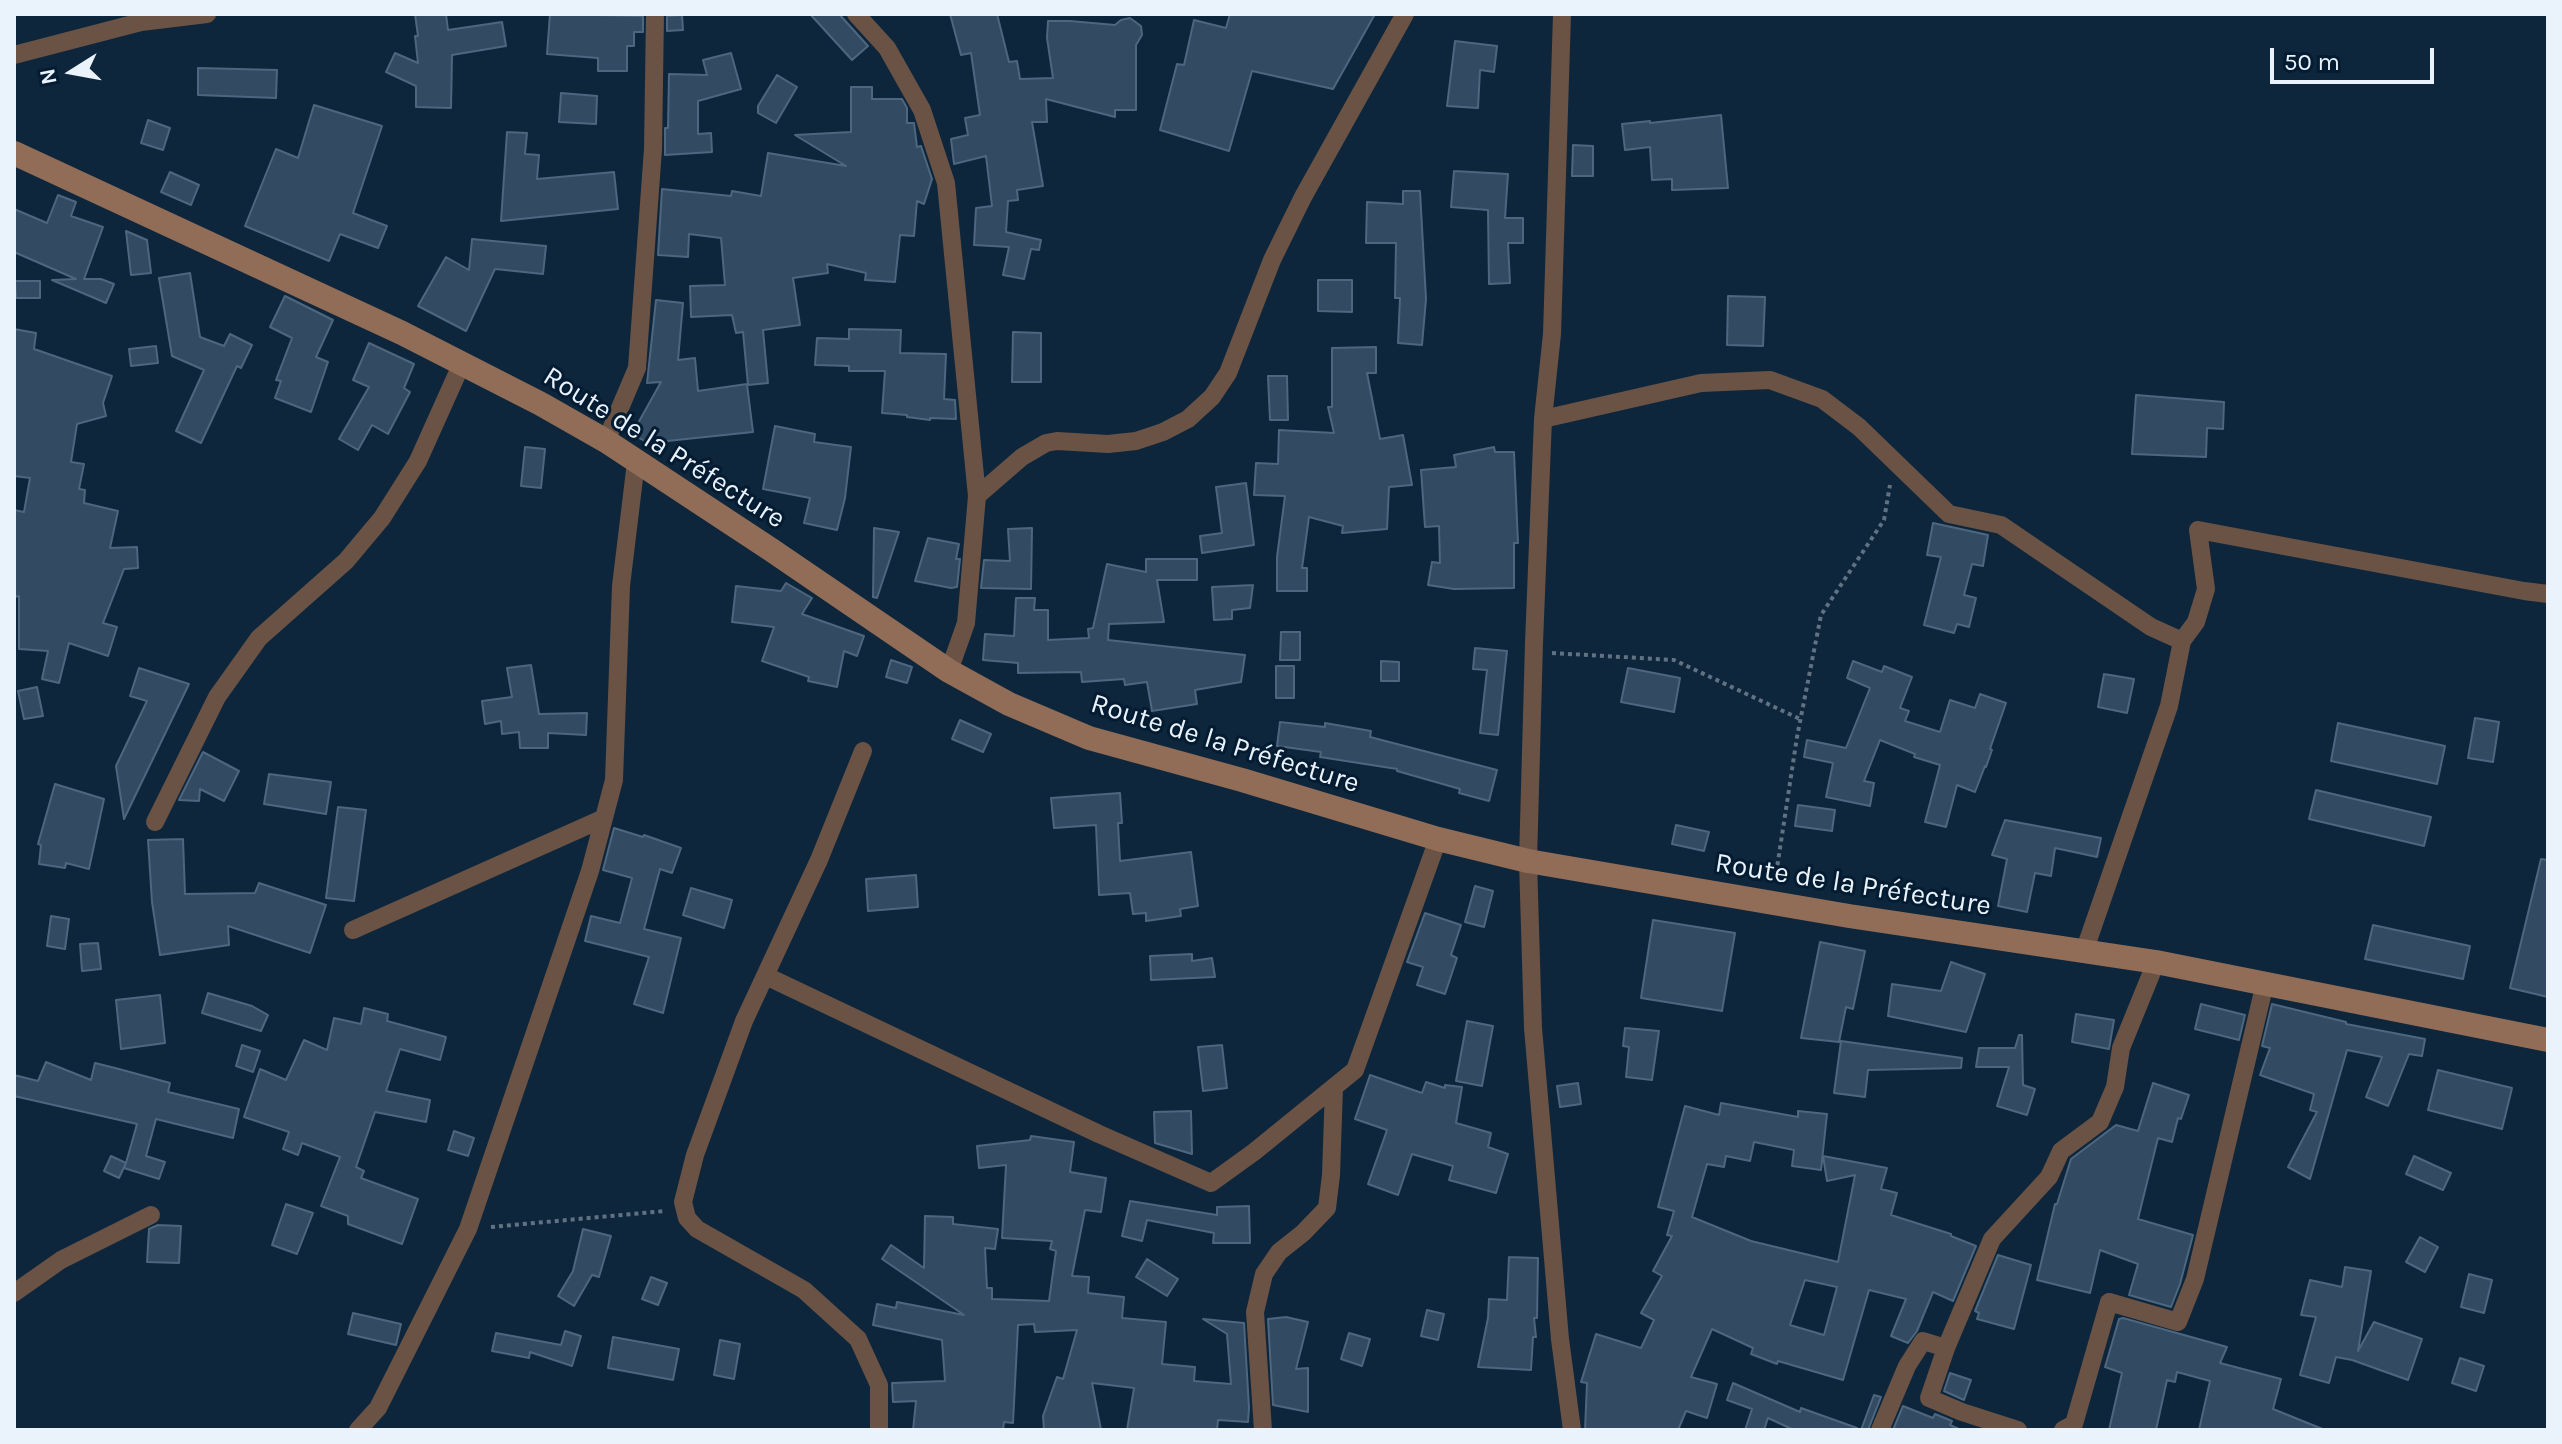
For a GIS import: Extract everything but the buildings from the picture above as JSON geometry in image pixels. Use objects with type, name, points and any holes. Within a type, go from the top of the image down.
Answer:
[{"type":"street","points":[[14,55],[141,22],[207,14]]},
{"type":"street","points":[[606,441],[637,368],[653,149],[655,14]]},
{"type":"street","points":[[856,14],[887,48],[922,110],[946,183],[977,496],[966,623],[949,671]]},
{"type":"street","points":[[977,496],[1022,457],[1046,443],[1136,441],[1188,419],[1212,397],[1228,373],[1272,260],[1303,197],[1405,14]]},
{"type":"street","points":[[1562,14],[1552,334],[1543,419],[1533,652],[1528,861],[1533,1028],[1560,1339],[1572,1430]]},
{"type":"street","name":"Route de la Préfecture","points":[[14,153],[402,333],[541,404],[606,441],[949,671],[1009,704],[1089,738],[1438,839],[1528,861],[1772,903],[2156,962],[2548,1040]]},
{"type":"street","points":[[155,822],[217,697],[259,638],[346,561],[382,518],[418,461],[462,363]]},
{"type":"street","points":[[1543,419],[1701,383],[1770,380],[1822,399],[1859,427],[1949,514],[2001,525],[2151,627],[2182,641]]},
{"type":"street","points":[[358,1430],[378,1408],[468,1229],[590,871],[614,780],[621,586],[636,462]]},
{"type":"street","points":[[2084,952],[2169,706],[2182,641],[2196,622],[2206,589],[2198,530],[2548,594]]},
{"type":"street","points":[[863,751],[819,860],[744,1021],[695,1155],[683,1202],[687,1218],[697,1229],[804,1290],[858,1339],[879,1385],[879,1430]]},
{"type":"street","points":[[353,930],[602,819]]},
{"type":"street","points":[[766,976],[1099,1134],[1211,1183],[1355,1070],[1438,839]]},
{"type":"street","points":[[2018,1430],[1929,1398],[1946,1348],[1992,1239],[2049,1177],[2061,1151],[2100,1122],[2115,1087],[2121,1048],[2156,962]]},
{"type":"street","points":[[2063,1430],[2074,1424],[2109,1302],[2178,1322],[2195,1279],[2265,983]]},
{"type":"street","points":[[1263,1430],[1255,1312],[1264,1274],[1279,1252],[1327,1208],[1334,1087]]},
{"type":"street","points":[[14,1293],[61,1260],[151,1215]]},
{"type":"street","points":[[1880,1430],[1907,1366],[1923,1341],[1946,1348]]},
{"type":"path","points":[[1772,903],[1800,719],[1821,615],[1884,520],[1894,459]]},
{"type":"path","points":[[1533,652],[1674,660],[1800,719]]},
{"type":"path","points":[[468,1229],[684,1209]]}]
